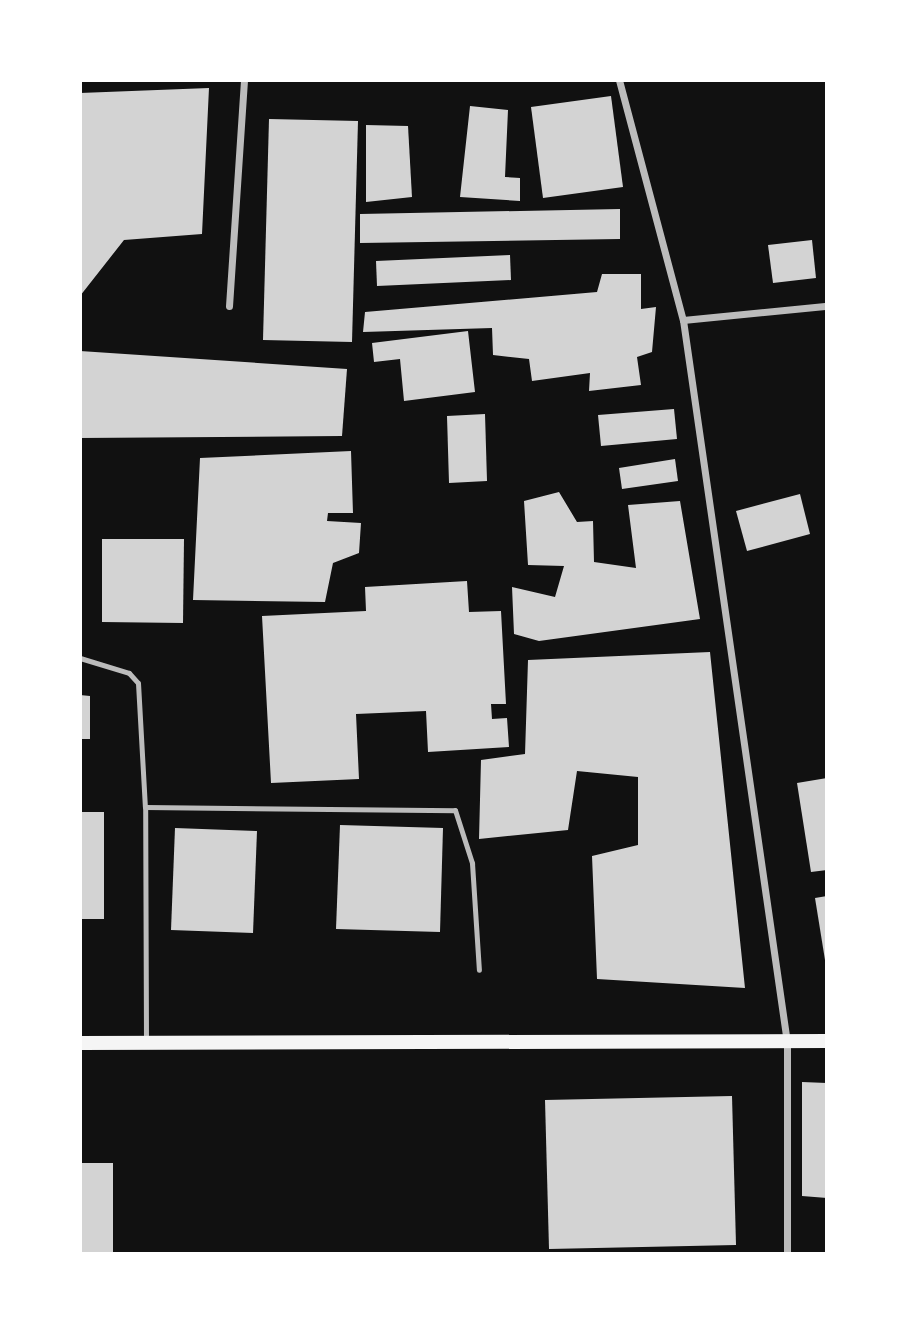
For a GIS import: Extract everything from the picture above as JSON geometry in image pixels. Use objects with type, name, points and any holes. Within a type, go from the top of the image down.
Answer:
[{"type":"main road","points":[[80,1043],[827,1041]]},
{"type":"street","points":[[229,306],[244,80]]},
{"type":"street","points":[[619,80],[683,320],[787,1043],[787,1254]]},
{"type":"street","points":[[683,320],[827,306]]},
{"type":"lane","points":[[80,657],[129,673],[138,682],[145,807],[146,1043]]},
{"type":"lane","points":[[145,807],[454,810],[472,863],[479,970]]},
{"type":"building","points":[[209,88],[202,234],[124,240],[80,296],[80,93]]},
{"type":"building","points":[[611,96],[623,187],[543,198],[531,107]]},
{"type":"building","points":[[470,106],[508,110],[505,177],[520,178],[520,201],[460,197]]},
{"type":"building","points":[[269,119],[358,121],[352,342],[263,340]]},
{"type":"building","points":[[366,125],[408,126],[412,197],[366,202]]},
{"type":"building","points":[[620,209],[620,239],[360,243],[360,214]]},
{"type":"building","points":[[812,240],[816,278],[773,283],[768,245]]},
{"type":"building","points":[[510,255],[511,280],[377,286],[376,261]]},
{"type":"building","points":[[602,274],[641,274],[641,309],[656,307],[652,352],[637,357],[641,385],[589,391],[590,373],[532,381],[529,359],[493,355],[492,328],[363,332],[365,312],[597,292]]},
{"type":"building","points":[[468,331],[475,392],[404,401],[400,359],[374,362],[372,343]]},
{"type":"building","points":[[80,351],[347,369],[342,436],[80,438]]},
{"type":"building","points":[[674,409],[677,439],[601,446],[598,415]]},
{"type":"building","points":[[485,414],[487,481],[449,483],[447,416]]},
{"type":"building","points":[[351,451],[353,513],[328,513],[327,521],[361,523],[359,553],[333,563],[325,602],[193,600],[200,458]]},
{"type":"building","points":[[675,459],[678,481],[622,489],[619,468]]},
{"type":"building","points":[[559,492],[577,522],[593,521],[594,562],[636,568],[628,505],[680,501],[700,619],[539,641],[514,634],[512,587],[555,597],[564,566],[528,565],[524,501]]},
{"type":"building","points":[[800,494],[810,534],[747,551],[736,511]]},
{"type":"building","points":[[102,539],[184,539],[183,623],[102,622]]},
{"type":"building","points":[[467,581],[469,612],[501,611],[506,704],[491,704],[492,719],[507,718],[509,747],[428,752],[426,711],[356,714],[359,779],[271,783],[262,616],[366,611],[365,587]]},
{"type":"building","points":[[710,652],[745,988],[597,979],[592,856],[638,845],[638,777],[577,771],[568,830],[479,839],[481,760],[525,754],[528,660]]},
{"type":"building","points":[[80,695],[90,696],[90,739],[80,739]]},
{"type":"building","points":[[827,778],[827,870],[811,872],[797,783]]},
{"type":"building","points":[[80,812],[104,812],[104,919],[80,919]]},
{"type":"building","points":[[340,825],[443,828],[440,932],[336,929]]},
{"type":"building","points":[[175,828],[257,831],[253,933],[171,930]]},
{"type":"building","points":[[827,896],[827,960],[825,960],[815,898]]},
{"type":"building","points":[[802,1082],[827,1083],[827,1198],[802,1196]]},
{"type":"building","points":[[732,1096],[736,1245],[549,1249],[545,1100]]},
{"type":"building","points":[[80,1163],[113,1163],[113,1254],[80,1254]]}]
